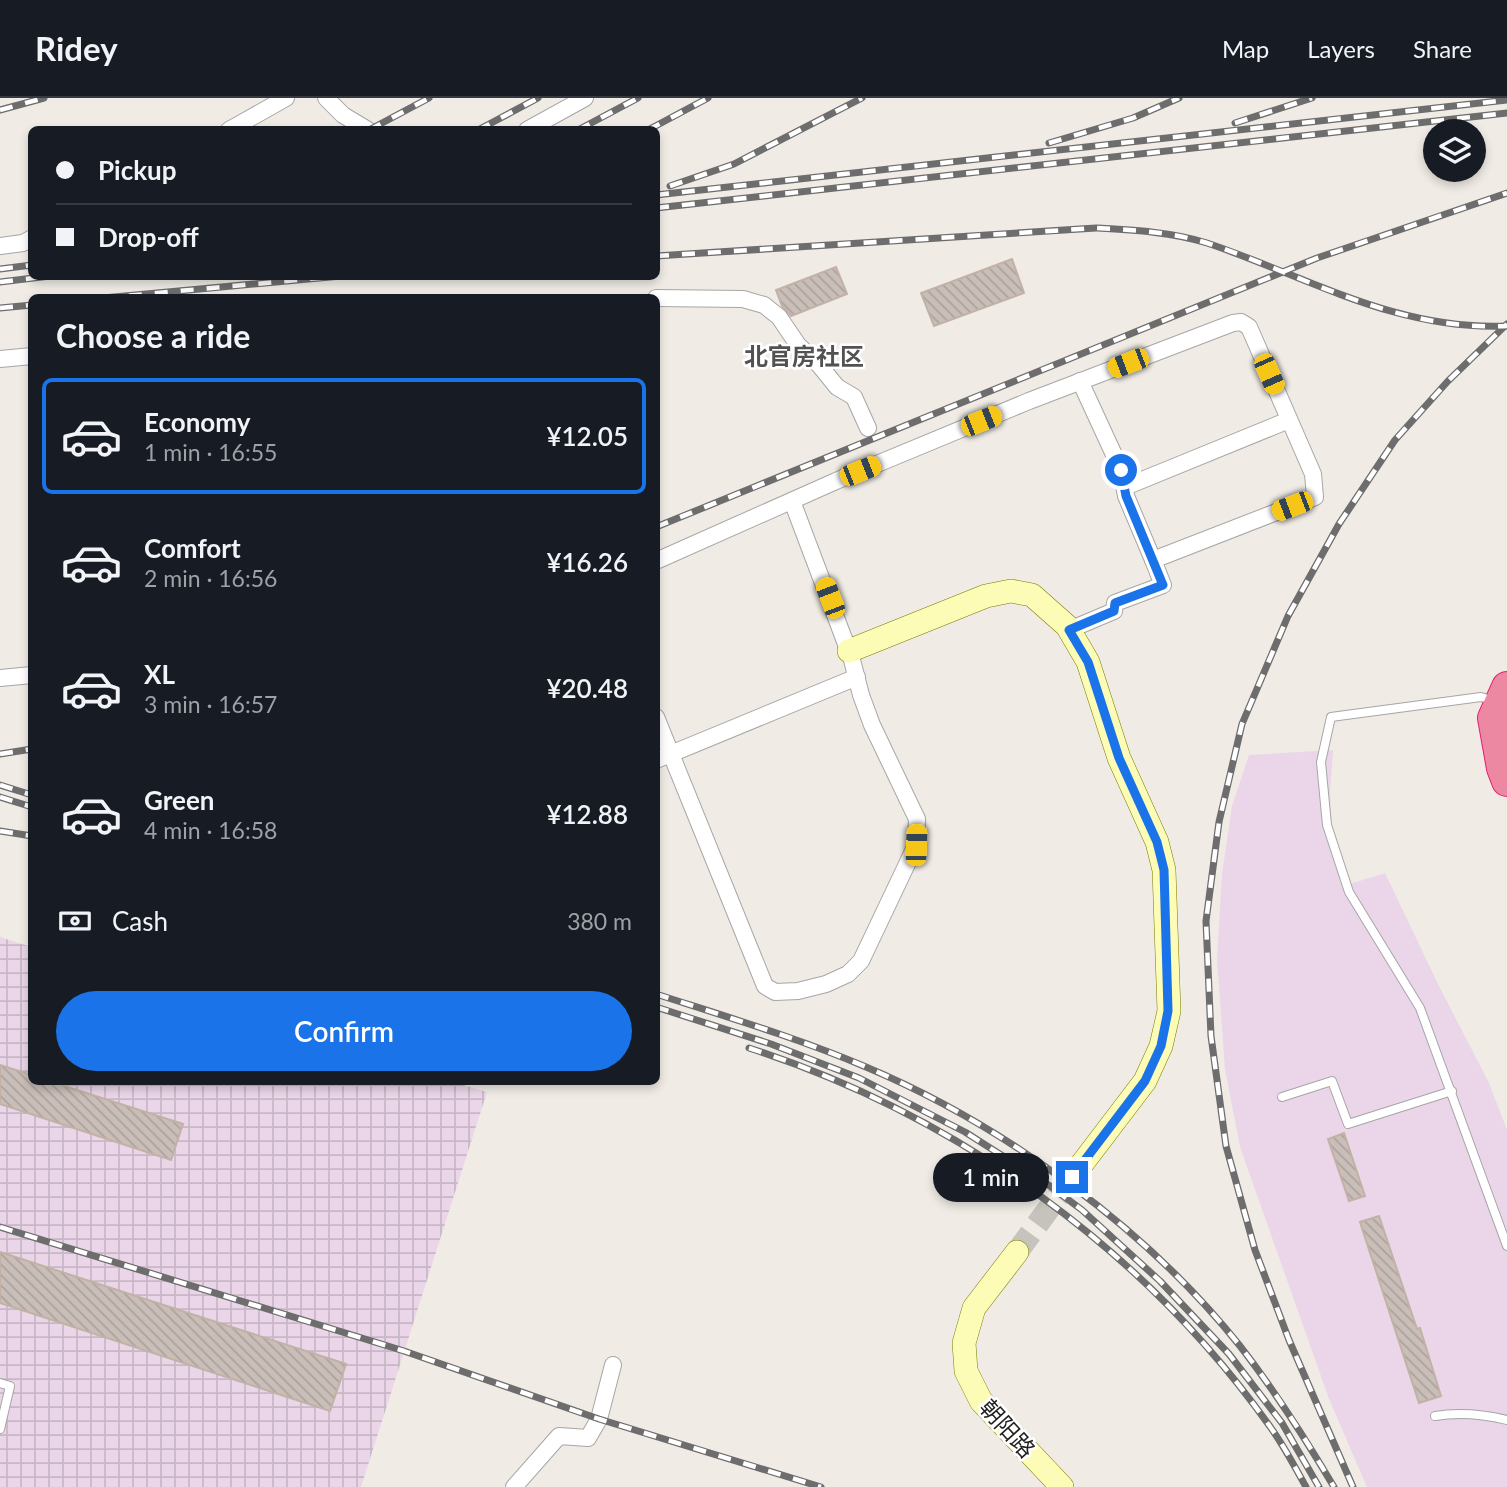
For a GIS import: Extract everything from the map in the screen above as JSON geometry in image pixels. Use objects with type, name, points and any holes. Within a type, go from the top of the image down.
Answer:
[{"type":"highway","points":[[1504,694],[1493,718],[1507,781]]},
{"type":"street","points":[[236,126],[286,98]]},
{"type":"street","points":[[326,98],[343,115],[361,126]]},
{"type":"street","points":[[534,126],[585,98]]},
{"type":"street","points":[[0,246],[28,240]]},
{"type":"street","points":[[660,298],[743,299],[764,305],[779,317],[798,345],[837,387],[854,397],[867,428]]},
{"type":"street","points":[[660,559],[792,500],[1080,381],[1241,322],[1249,327],[1313,474],[1315,497],[1153,560]]},
{"type":"street","points":[[0,359],[28,356]]},
{"type":"street","points":[[1069,630],[1114,611],[1115,603],[1163,585],[1126,496],[1121,470],[1080,381]]},
{"type":"street","points":[[1125,487],[1289,420]]},
{"type":"street","points":[[660,738],[664,757],[765,986],[775,992],[798,991],[826,984],[848,974],[861,961],[916,845],[917,819],[872,725],[849,651],[792,500]]},
{"type":"street","points":[[849,651],[986,596],[1011,591],[1032,596],[1069,630],[1088,662],[1119,758],[1157,842],[1164,870],[1168,1011],[1161,1046],[1145,1081],[1072,1177]]},
{"type":"street","points":[[0,678],[28,675]]},
{"type":"street","points":[[664,757],[857,677]]},
{"type":"street","name":"朝阳路","points":[[1017,1252],[974,1308],[964,1343],[967,1371],[981,1401],[1062,1487]]},
{"type":"street","points":[[513,1487],[559,1436],[588,1438],[599,1419],[613,1365]]},
{"type":"lane","points":[[1504,694],[1331,717],[1321,762],[1327,825],[1349,892],[1420,1008],[1507,1246]]},
{"type":"lane","points":[[1282,1097],[1332,1081],[1348,1124],[1452,1091]]},
{"type":"lane","points":[[0,1383],[10,1386],[0,1429]]},
{"type":"lane","points":[[1434,1416],[1478,1414],[1507,1420]]},
{"type":"shaded area","points":[[1333,750],[1330,793],[1332,830],[1350,884],[1385,873],[1489,1083],[1507,1130],[1507,1487],[1367,1487],[1329,1399],[1240,1147],[1225,1069],[1217,959],[1222,874],[1232,806],[1249,755]]},
{"type":"shaded area","points":[[0,937],[28,946],[28,1085],[463,1085],[487,1092],[361,1487],[0,1487]]},
{"type":"building","points":[[1012,259],[1024,293],[934,326],[921,293]]},
{"type":"building","points":[[836,267],[847,294],[791,316],[782,306],[776,290]]},
{"type":"building","points":[[0,1065],[28,1074],[28,1085],[61,1085],[183,1124],[171,1160],[0,1104]]},
{"type":"building","points":[[1344,1133],[1365,1196],[1349,1201],[1328,1139]]},
{"type":"building","points":[[1379,1216],[1417,1329],[1420,1328],[1441,1396],[1419,1403],[1360,1222]]},
{"type":"building","points":[[0,1252],[346,1364],[330,1411],[0,1303]]},
{"type":"tunnel","points":[[1017,1252],[1072,1177]]},
{"type":"railway","points":[[0,110],[44,98]]},
{"type":"railway","points":[[376,126],[429,98]]},
{"type":"railway","points":[[486,126],[538,98]]},
{"type":"railway","points":[[586,126],[638,98]]},
{"type":"railway","points":[[656,126],[708,98]]},
{"type":"railway","points":[[670,186],[734,164],[862,98]]},
{"type":"railway","points":[[1049,143],[1133,118],[1179,98]]},
{"type":"railway","points":[[1235,123],[1312,98]]},
{"type":"railway","points":[[660,195],[1507,100]]},
{"type":"railway","points":[[660,208],[1507,113]]},
{"type":"railway","points":[[660,525],[1317,258],[1507,193]]},
{"type":"railway","points":[[660,256],[1096,228],[1138,231],[1180,236],[1207,243],[1390,311],[1466,325],[1507,326]]},
{"type":"railway","points":[[0,269],[28,266]]},
{"type":"railway","points":[[0,282],[28,279]]},
{"type":"railway","points":[[146,294],[298,280]]},
{"type":"railway","points":[[0,308],[28,305]]},
{"type":"railway","points":[[1353,1487],[1289,1340],[1255,1250],[1226,1146],[1211,1036],[1206,921],[1219,822],[1242,724],[1288,616],[1339,524],[1395,440],[1448,381],[1507,324]]},
{"type":"railway","points":[[0,754],[28,750]]},
{"type":"railway","points":[[0,785],[28,794]]},
{"type":"railway","points":[[0,797],[28,806]]},
{"type":"railway","points":[[0,831],[28,835]]},
{"type":"railway","points":[[660,995],[762,1028],[866,1067],[970,1119],[1070,1184],[1162,1261],[1203,1303],[1265,1380],[1334,1487]]},
{"type":"railway","points":[[660,1008],[771,1044],[859,1078],[965,1132],[1050,1186],[1082,1210],[1160,1281],[1229,1354],[1282,1423],[1319,1487]]},
{"type":"railway","points":[[749,1048],[826,1076],[901,1111],[972,1151],[1041,1196],[1105,1247],[1166,1303],[1221,1363],[1276,1435],[1306,1487]]},
{"type":"railway","points":[[0,1227],[404,1351],[599,1419],[821,1487]]},
{"type":"district","name":"北官房社区","points":[[804,355]]},
{"type":"route","points":[[1072,1177],[1145,1081],[1161,1046],[1168,1011],[1164,870],[1157,842],[1119,758],[1088,662],[1069,630],[1114,611],[1115,603],[1163,585],[1126,496],[1121,470]]}]
